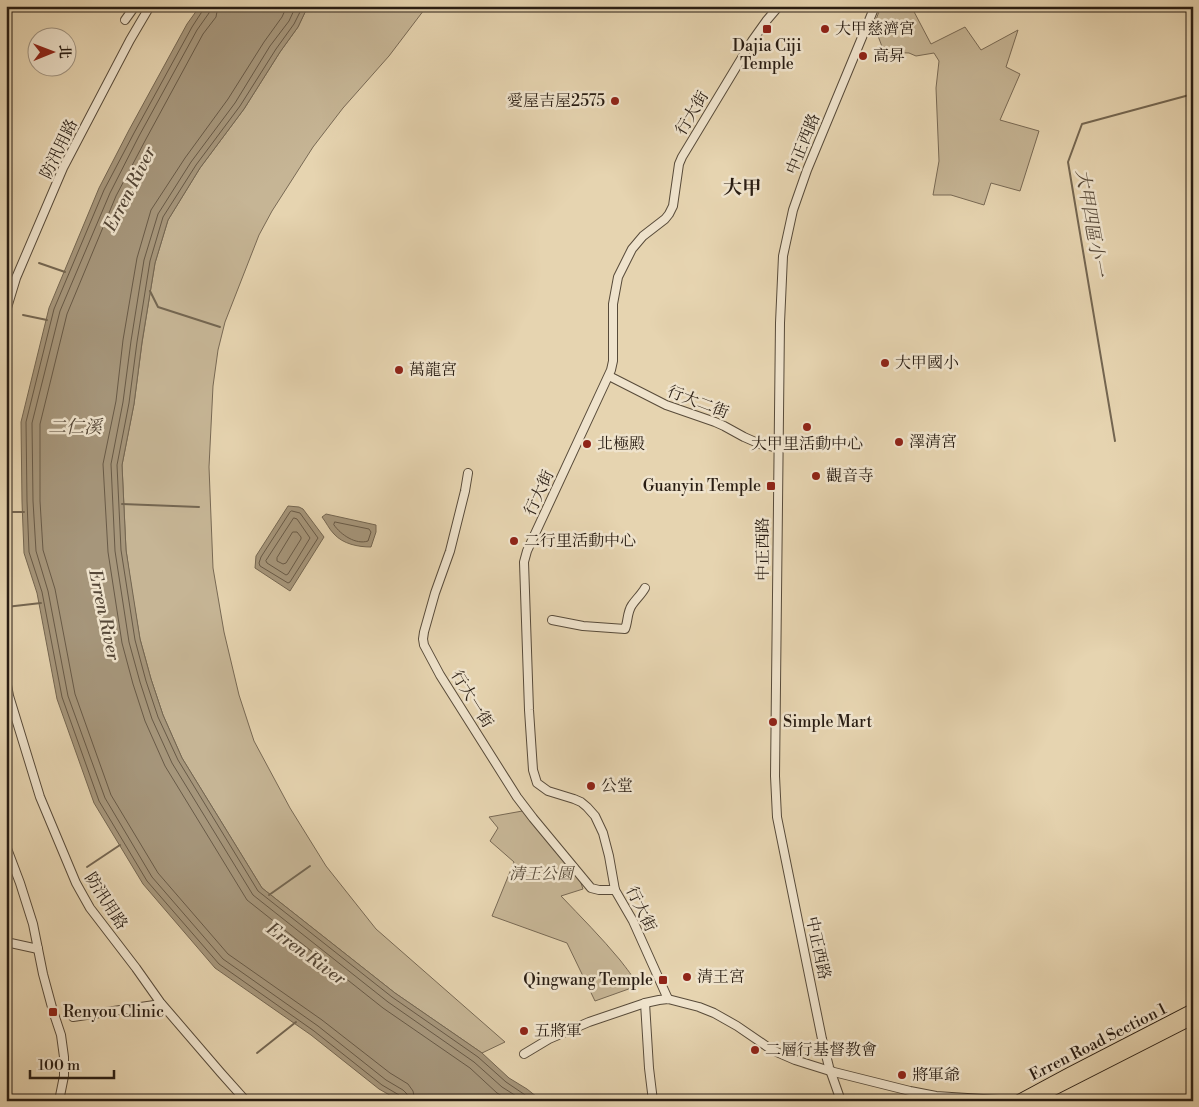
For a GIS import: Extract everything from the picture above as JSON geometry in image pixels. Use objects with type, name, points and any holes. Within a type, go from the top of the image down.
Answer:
[{"type":"main road","name":"Erren Road Section 1","points":[[1015,1101],[1193,1010]]},
{"type":"main road","name":"Erren Road Section 1","points":[[1032,1101],[1193,1019]]},
{"type":"street","points":[[125,20],[135,6]]},
{"type":"street","name":"防汛用路","points":[[6,311],[16,278],[63,168],[130,40],[150,6]]},
{"type":"street","name":"行大街","points":[[668,999],[633,921],[615,890],[609,856],[596,816],[574,798],[548,791],[537,783],[533,770],[529,710],[524,562],[527,551],[609,376],[613,361],[613,304],[618,276],[632,249],[643,236],[669,214],[673,206],[682,157],[752,41],[766,20],[779,6]]},
{"type":"street","name":"中正西路","points":[[841,1101],[830,1071],[822,1039],[776,805],[781,288],[786,241],[793,210],[875,6]]},
{"type":"street","name":"行大二街","points":[[609,376],[666,405],[715,422],[760,444],[778,448]]},
{"type":"street","name":"行大一街","points":[[468,473],[450,552],[435,593],[424,632],[424,645],[517,797],[533,818],[591,888],[615,890]]},
{"type":"street","points":[[552,620],[583,626],[625,629],[632,605],[641,595],[644,588]]},
{"type":"street","name":"防汛用路","points":[[6,680],[9,696],[40,797],[76,883],[90,908],[161,1004],[246,1101]]},
{"type":"street","points":[[6,846],[33,924],[53,1011],[61,1035],[64,1076],[59,1101]]},
{"type":"street","points":[[6,942],[38,949]]},
{"type":"street","points":[[524,1054],[549,1039],[581,1026],[645,1003],[668,999],[714,1013],[772,1050],[795,1060],[830,1071],[904,1090],[936,1096],[1015,1101]]},
{"type":"street","points":[[645,1003],[653,1101]]},
{"type":"street","points":[[73,1017],[161,1004]]},
{"type":"green space","points":[[308,6],[427,6],[389,56],[343,108],[313,147],[272,211],[259,235],[225,322],[218,350],[213,386],[209,467],[213,568],[224,632],[239,695],[254,741],[290,808],[326,866],[376,929],[505,1042],[482,1053],[395,993],[262,888],[182,758],[163,715],[140,639],[132,592],[126,550],[122,465],[134,404],[155,263],[168,220],[200,168],[244,109],[298,27]]},
{"type":"green space","points":[[881,6],[887,6],[889,9],[897,6],[911,6],[931,44],[965,27],[981,50],[1018,30],[1006,67],[1020,74],[1000,120],[1039,131],[1020,191],[991,183],[984,205],[951,195],[933,195],[939,161],[936,88],[939,61],[934,53],[916,56],[909,53],[884,52],[874,25]]},
{"type":"green space","name":"清王公園","points":[[528,810],[577,871],[583,889],[561,896],[613,952],[630,973],[637,986],[595,1001],[567,943],[492,916],[514,862],[490,841],[498,828],[489,817]]},
{"type":"water","name":"二仁溪","points":[[200,6],[308,6],[298,27],[244,109],[200,168],[168,220],[155,263],[134,404],[122,465],[126,550],[140,639],[151,679],[163,715],[182,758],[262,888],[395,993],[482,1053],[509,1078],[542,1101],[400,1101],[379,1089],[311,1035],[215,968],[143,884],[94,803],[57,699],[37,593],[24,553],[21,422],[49,308],[99,188],[187,24]]},
{"type":"water","points":[[288,506],[303,509],[324,537],[290,591],[255,568],[256,556]]},
{"type":"water","points":[[326,514],[376,525],[376,532],[371,547],[351,544],[342,540],[331,530],[322,517]]},
{"type":"waterway","name":"大甲四區小一","points":[[1115,441],[1068,162],[1082,124],[1193,94]]},
{"type":"waterway","points":[[39,263],[65,272]]},
{"type":"waterway","points":[[150,291],[158,307],[220,327]]},
{"type":"waterway","points":[[23,315],[47,320]]},
{"type":"waterway","points":[[122,504],[199,507]]},
{"type":"waterway","points":[[6,512],[24,512]]},
{"type":"waterway","points":[[6,607],[41,603]]},
{"type":"waterway","points":[[87,867],[120,845]]},
{"type":"waterway","points":[[269,895],[310,866]]},
{"type":"waterway","points":[[257,1053],[296,1022]]},
{"type":"place","name":"Dajia Ciji Temple","points":[[767,29]]},
{"type":"place","name":"大甲慈濟宮","points":[[825,29]]},
{"type":"place","name":"高昇","points":[[863,56]]},
{"type":"place","name":"愛屋吉屋2575","points":[[615,101]]},
{"type":"place","name":"大甲國小","points":[[885,363]]},
{"type":"place","name":"萬龍宮","points":[[399,370]]},
{"type":"place","name":"大甲里活動中心","points":[[807,427]]},
{"type":"place","name":"澤清宮","points":[[899,442]]},
{"type":"place","name":"北極殿","points":[[587,444]]},
{"type":"place","name":"觀音寺","points":[[816,476]]},
{"type":"place","name":"Guanyin Temple","points":[[771,486]]},
{"type":"place","name":"二行里活動中心","points":[[514,541]]},
{"type":"place","name":"Simple Mart","points":[[773,722]]},
{"type":"place","name":"公堂","points":[[591,786]]},
{"type":"place","name":"清王宮","points":[[687,977]]},
{"type":"place","name":"Qingwang Temple","points":[[663,980]]},
{"type":"place","name":"Renyou Clinic","points":[[53,1012]]},
{"type":"place","name":"五將軍","points":[[524,1031]]},
{"type":"place","name":"二層行基督教會","points":[[755,1050]]},
{"type":"place","name":"將軍爺","points":[[902,1075]]},
{"type":"district","name":"大甲","points":[[742,188]]},
{"type":"water label","name":"Erren River","points":[[130,189]]},
{"type":"water label","name":"Erren River","points":[[104,615]]},
{"type":"water label","name":"Erren River","points":[[306,954]]}]
